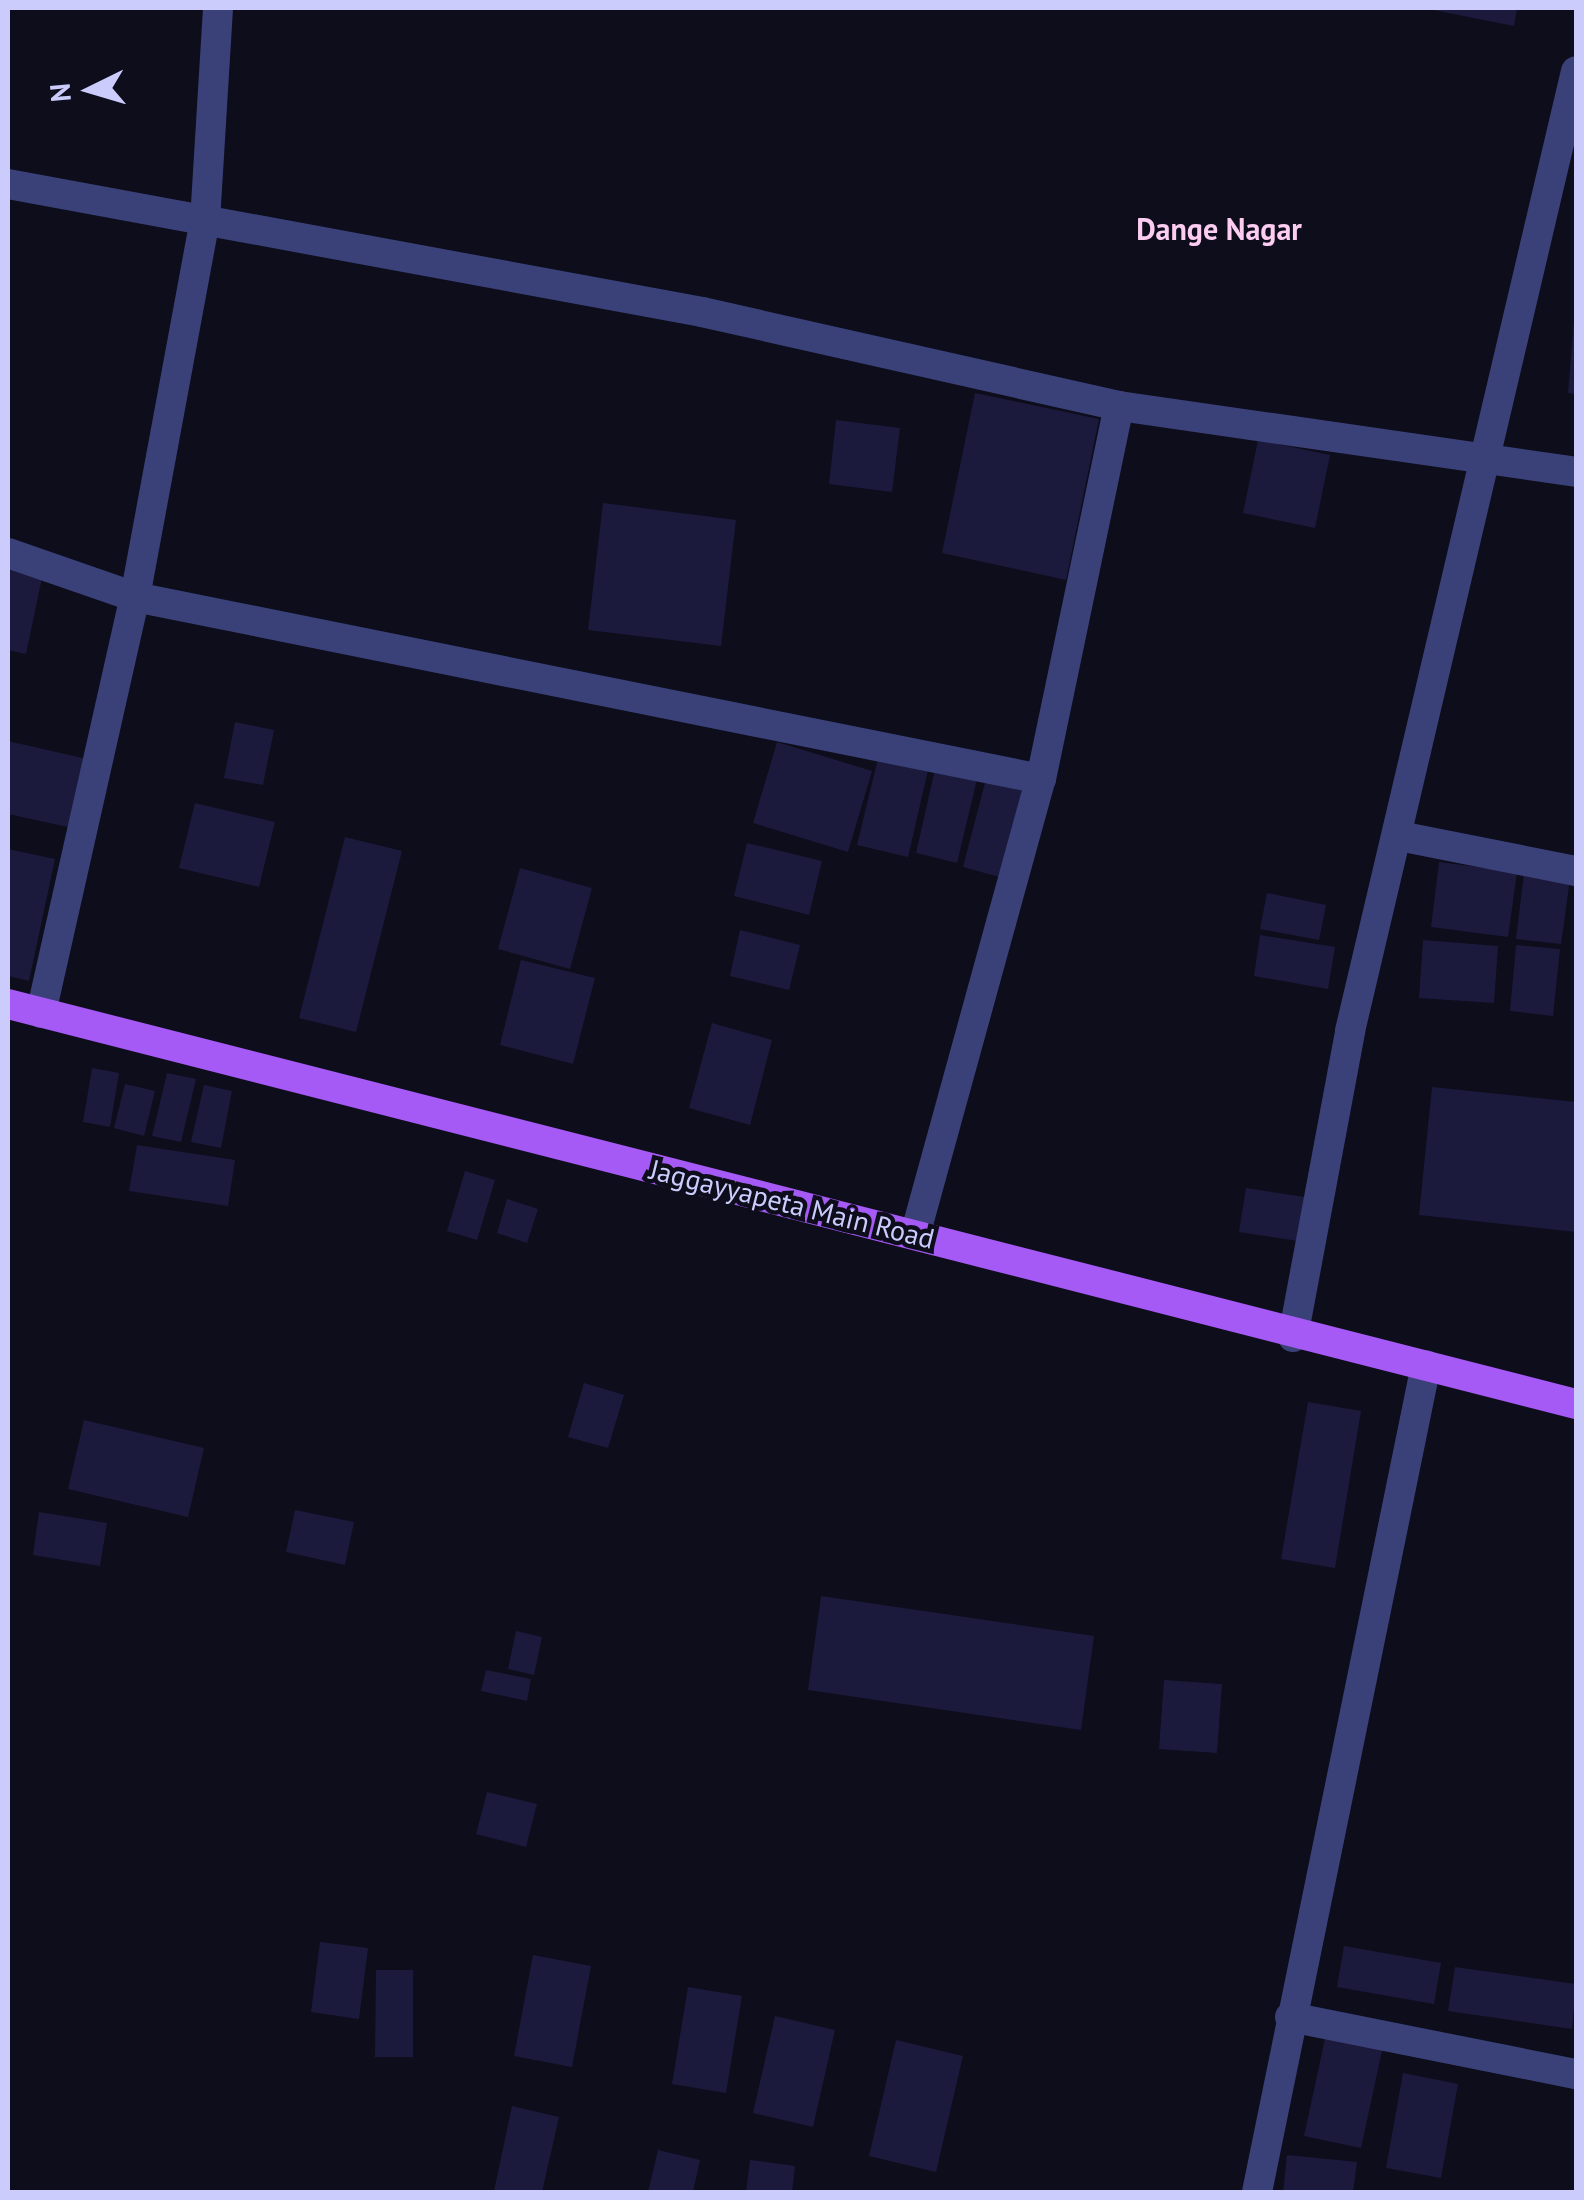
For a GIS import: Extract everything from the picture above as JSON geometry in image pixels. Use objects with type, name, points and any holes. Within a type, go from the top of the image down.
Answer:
[{"type":"main road","name":"Jaggayyapeta Main Road","points":[[8,1004],[1576,1404]]},
{"type":"street","points":[[42,1012],[135,597],[205,221],[218,8]]},
{"type":"street","points":[[1293,1334],[1483,464],[1575,87]]},
{"type":"street","points":[[8,184],[702,312],[1119,406],[1483,464],[1576,472]]},
{"type":"street","points":[[916,1236],[1041,778],[1119,406]]},
{"type":"street","points":[[8,553],[135,597],[1041,778]]},
{"type":"street","points":[[1399,836],[1576,871]]},
{"type":"street","points":[[1257,2192],[1426,1366]]},
{"type":"street","points":[[1290,2016],[1576,2074]]},
{"type":"building","points":[[1423,8],[1517,8],[1514,26]]},
{"type":"building","points":[[1576,320],[1576,394],[1568,393]]},
{"type":"building","points":[[975,393],[1099,419],[1066,580],[942,553]]},
{"type":"building","points":[[836,420],[900,428],[892,492],[829,484]]},
{"type":"building","points":[[1258,440],[1330,455],[1315,528],[1243,513]]},
{"type":"building","points":[[603,503],[736,520],[721,646],[588,630]]},
{"type":"building","points":[[8,561],[44,568],[26,654],[8,650]]},
{"type":"building","points":[[235,722],[274,730],[263,785],[224,778]]},
{"type":"building","points":[[8,741],[91,760],[77,829],[8,814]]},
{"type":"building","points":[[777,742],[872,771],[848,852],[753,823]]},
{"type":"building","points":[[879,754],[929,766],[908,857],[857,845]]},
{"type":"building","points":[[936,765],[978,775],[957,863],[916,853]]},
{"type":"building","points":[[987,775],[1032,787],[1007,879],[963,867]]},
{"type":"building","points":[[195,803],[275,822],[259,887],[179,868]]},
{"type":"building","points":[[345,837],[402,851],[356,1032],[299,1018]]},
{"type":"building","points":[[747,843],[822,861],[809,915],[734,896]]},
{"type":"building","points":[[8,849],[55,859],[29,981],[8,976]]},
{"type":"building","points":[[1439,862],[1517,872],[1508,937],[1431,927]]},
{"type":"building","points":[[520,868],[592,888],[570,969],[498,949]]},
{"type":"building","points":[[1524,873],[1570,879],[1561,944],[1516,939]]},
{"type":"building","points":[[1267,893],[1326,905],[1319,940],[1260,929]]},
{"type":"building","points":[[740,930],[800,945],[789,990],[730,976]]},
{"type":"building","points":[[1260,935],[1335,947],[1328,989],[1254,976]]},
{"type":"building","points":[[1423,940],[1498,946],[1494,1003],[1419,998]]},
{"type":"building","points":[[1516,945],[1560,949],[1553,1016],[1510,1011]]},
{"type":"building","points":[[521,960],[595,978],[573,1064],[500,1045]]},
{"type":"building","points":[[712,1023],[772,1040],[750,1125],[689,1108]]},
{"type":"building","points":[[92,1068],[119,1073],[110,1127],[83,1122]]},
{"type":"building","points":[[167,1073],[196,1079],[181,1142],[152,1136]]},
{"type":"building","points":[[125,1084],[155,1091],[144,1136],[114,1128]]},
{"type":"building","points":[[204,1085],[232,1091],[221,1148],[191,1142]]},
{"type":"building","points":[[1432,1087],[1576,1102],[1576,1232],[1419,1215]]},
{"type":"building","points":[[137,1145],[235,1160],[228,1206],[129,1191]]},
{"type":"building","points":[[465,1171],[495,1180],[477,1240],[447,1231]]},
{"type":"building","points":[[1246,1188],[1305,1197],[1298,1241],[1239,1232]]},
{"type":"building","points":[[507,1199],[538,1209],[527,1243],[497,1233]]},
{"type":"building","points":[[584,1383],[624,1395],[608,1448],[568,1437]]},
{"type":"building","points":[[1308,1402],[1361,1411],[1335,1568],[1281,1559]]},
{"type":"building","points":[[84,1420],[204,1448],[188,1517],[68,1489]]},
{"type":"building","points":[[295,1510],[354,1522],[345,1565],[286,1552]]},
{"type":"building","points":[[39,1512],[107,1523],[100,1566],[33,1555]]},
{"type":"building","points":[[821,1596],[1094,1636],[1081,1730],[808,1690]]},
{"type":"building","points":[[516,1631],[542,1637],[534,1675],[508,1669]]},
{"type":"building","points":[[486,1670],[531,1679],[527,1701],[481,1691]]},
{"type":"building","points":[[1164,1680],[1222,1684],[1217,1753],[1159,1749]]},
{"type":"building","points":[[487,1792],[537,1804],[526,1847],[476,1834]]},
{"type":"building","points":[[320,1942],[368,1948],[359,2019],[311,2012]]},
{"type":"building","points":[[1344,1946],[1441,1963],[1434,2004],[1337,1987]]},
{"type":"building","points":[[533,1955],[591,1966],[572,2067],[514,2056]]},
{"type":"building","points":[[1455,1967],[1576,1984],[1572,2029],[1448,2011]]},
{"type":"building","points":[[376,1970],[413,1970],[413,2057],[375,2057]]},
{"type":"building","points":[[688,1987],[742,1996],[726,2093],[672,2084]]},
{"type":"building","points":[[775,2016],[835,2030],[813,2127],[753,2113]]},
{"type":"building","points":[[1326,2034],[1383,2046],[1361,2148],[1304,2136]]},
{"type":"building","points":[[896,2040],[963,2056],[936,2172],[869,2156]]},
{"type":"building","points":[[1403,2073],[1458,2084],[1441,2178],[1386,2168]]},
{"type":"building","points":[[512,2106],[559,2117],[542,2192],[494,2191]]},
{"type":"building","points":[[658,2150],[700,2160],[693,2192],[648,2192]]},
{"type":"building","points":[[1287,2155],[1357,2162],[1353,2192],[1283,2192]]},
{"type":"building","points":[[750,2160],[795,2166],[792,2192],[746,2192]]},
{"type":"district","name":"Dange Nagar","points":[[1219,229]]}]
